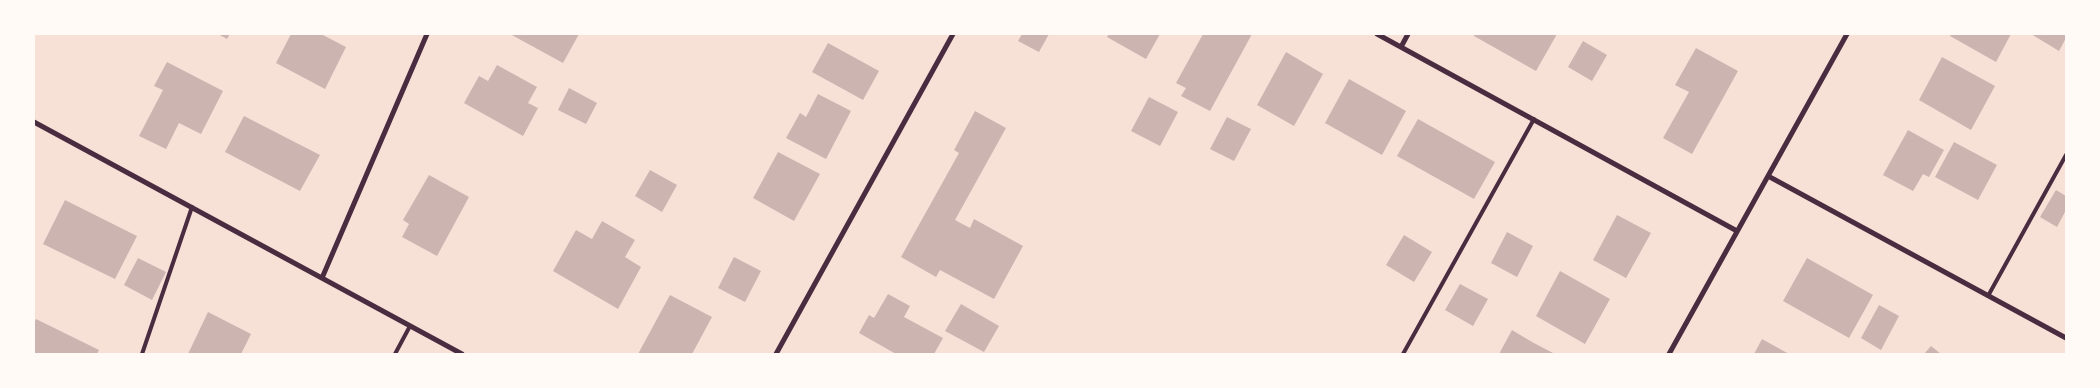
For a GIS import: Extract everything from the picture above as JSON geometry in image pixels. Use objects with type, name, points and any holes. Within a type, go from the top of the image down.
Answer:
[{"type":"street","points":[[322,278],[427,34]]},
{"type":"street","points":[[776,354],[953,34]]},
{"type":"street","points":[[1377,34],[1737,231]]},
{"type":"street","points":[[1401,47],[1408,34]]},
{"type":"street","points":[[1669,354],[1847,34]]},
{"type":"street","points":[[34,122],[462,354]]},
{"type":"street","points":[[1768,176],[2066,338]]},
{"type":"lane","points":[[1403,354],[1534,119]]},
{"type":"lane","points":[[1988,296],[2066,155]]},
{"type":"lane","points":[[142,354],[192,207]]},
{"type":"lane","points":[[395,354],[410,326]]},
{"type":"building","points":[[218,34],[230,34],[227,39]]},
{"type":"building","points":[[291,34],[321,34],[346,47],[325,89],[276,63]]},
{"type":"building","points":[[510,34],[579,34],[563,63]]},
{"type":"building","points":[[1022,34],[1049,34],[1039,52],[1018,41]]},
{"type":"building","points":[[1109,34],[1160,34],[1146,59],[1107,37]]},
{"type":"building","points":[[1203,34],[1252,34],[1210,111],[1181,96],[1186,88],[1176,83]]},
{"type":"building","points":[[1475,34],[1557,34],[1536,71],[1474,36]]},
{"type":"building","points":[[1951,34],[2011,34],[1996,62],[1950,36]]},
{"type":"building","points":[[2031,34],[2066,34],[2066,38],[2059,51]]},
{"type":"building","points":[[1583,41],[1607,55],[1592,81],[1568,67]]},
{"type":"building","points":[[828,43],[879,71],[863,100],[812,72]]},
{"type":"building","points":[[1696,48],[1738,71],[1692,154],[1663,138],[1689,92],[1675,85]]},
{"type":"building","points":[[1286,52],[1323,74],[1294,126],[1257,105]]},
{"type":"building","points":[[1942,57],[1995,86],[1971,130],[1919,100]]},
{"type":"building","points":[[167,62],[223,91],[201,134],[179,123],[166,149],[139,136],[163,90],[154,86]]},
{"type":"building","points":[[497,65],[537,87],[528,103],[538,108],[523,136],[464,103],[479,76],[488,81]]},
{"type":"building","points":[[1349,79],[1406,111],[1382,155],[1325,123]]},
{"type":"building","points":[[569,88],[597,103],[586,124],[558,110]]},
{"type":"building","points":[[818,94],[851,111],[826,159],[786,138],[800,113],[806,117]]},
{"type":"building","points":[[1149,97],[1178,112],[1160,146],[1131,131]]},
{"type":"building","points":[[975,111],[1006,128],[955,220],[970,228],[974,219],[1023,246],[994,299],[940,270],[936,277],[901,257],[959,153],[954,150]]},
{"type":"building","points":[[244,116],[320,155],[300,191],[225,152]]},
{"type":"building","points":[[1227,117],[1251,129],[1234,161],[1210,149]]},
{"type":"building","points":[[1418,119],[1495,162],[1474,199],[1397,156]]},
{"type":"building","points":[[1908,130],[1944,150],[1929,177],[1923,174],[1913,191],[1883,175]]},
{"type":"building","points":[[1954,142],[1997,165],[1978,200],[1935,177]]},
{"type":"building","points":[[778,152],[820,174],[794,221],[753,198]]},
{"type":"building","points":[[650,170],[677,185],[662,212],[635,196]]},
{"type":"building","points":[[429,175],[469,197],[437,256],[402,237],[409,224],[403,220]]},
{"type":"building","points":[[2056,190],[2066,196],[2066,210],[2057,227],[2040,217]]},
{"type":"building","points":[[65,200],[137,236],[115,279],[43,244]]},
{"type":"building","points":[[1617,215],[1651,233],[1626,278],[1593,260]]},
{"type":"building","points":[[602,221],[635,240],[625,257],[641,267],[618,309],[553,271],[576,230],[592,239]]},
{"type":"building","points":[[1507,232],[1533,246],[1517,277],[1491,263]]},
{"type":"building","points":[[1404,235],[1432,252],[1414,282],[1386,265]]},
{"type":"building","points":[[734,257],[761,271],[745,302],[718,288]]},
{"type":"building","points":[[138,258],[166,272],[152,300],[124,285]]},
{"type":"building","points":[[1807,258],[1873,295],[1849,338],[1783,301]]},
{"type":"building","points":[[1560,271],[1610,299],[1585,344],[1536,316]]},
{"type":"building","points":[[1460,284],[1488,299],[1473,326],[1445,310]]},
{"type":"building","points":[[888,294],[910,306],[904,317],[943,338],[934,354],[896,354],[859,333],[869,315],[874,318]]},
{"type":"building","points":[[670,295],[712,317],[692,354],[638,354]]},
{"type":"building","points":[[961,304],[999,326],[984,352],[945,331]]},
{"type":"building","points":[[1879,305],[1899,316],[1881,350],[1861,338]]},
{"type":"building","points":[[208,312],[251,334],[241,354],[188,354]]},
{"type":"building","points":[[36,319],[99,350],[97,354],[34,354],[34,323]]},
{"type":"building","points":[[1512,330],[1532,342],[1555,354],[1499,354]]},
{"type":"building","points":[[1762,339],[1789,354],[1754,354]]},
{"type":"building","points":[[1931,346],[1941,354],[1924,354]]}]
